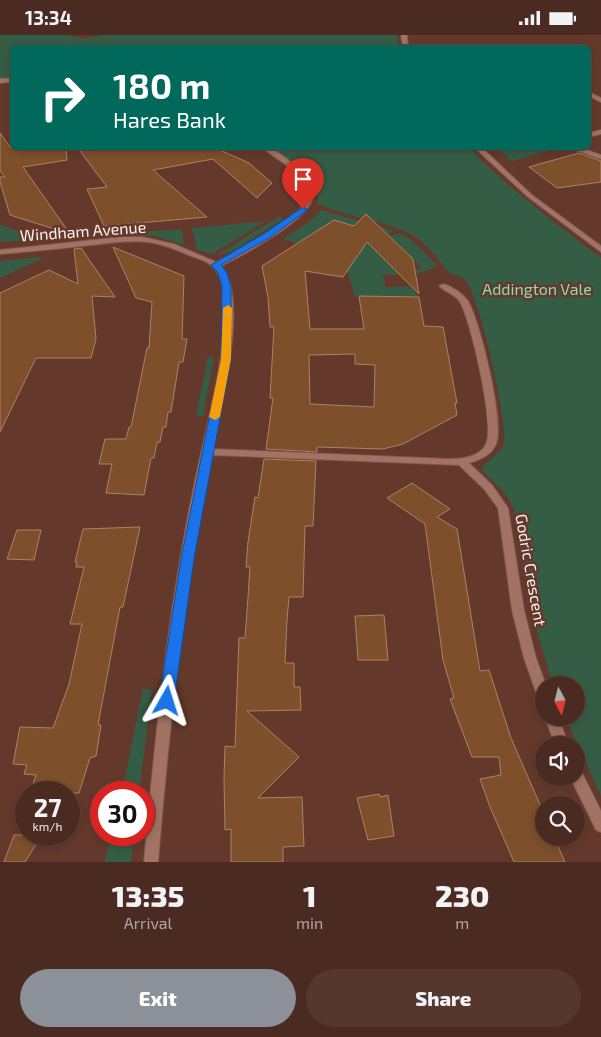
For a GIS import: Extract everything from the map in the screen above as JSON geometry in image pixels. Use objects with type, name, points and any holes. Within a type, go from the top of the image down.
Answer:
[{"type":"street","points":[[151,862],[170,676],[184,581],[207,452],[222,387],[227,342],[226,281],[223,273],[216,265],[268,235],[298,214],[307,205],[310,192],[306,181],[268,150]]},
{"type":"street","points":[[480,150],[530,196],[601,250]]},
{"type":"street","points":[[579,150],[601,157]]},
{"type":"street","name":"Windham Avenue","points":[[0,251],[142,239],[190,252],[216,265]]},
{"type":"street","points":[[207,452],[462,462],[480,455],[489,447],[494,439],[479,346],[469,315],[460,296],[443,286]]},
{"type":"street","name":"Godric Crescent","points":[[462,462],[488,487],[503,508],[518,610],[536,676]]},
{"type":"street","points":[[582,786],[601,825]]},
{"type":"green space","points":[[0,35],[67,35],[84,39],[102,35],[397,35],[398,45],[10,45],[10,78],[0,79]]},
{"type":"green space","name":"Addington Vale","points":[[274,150],[471,150],[516,192],[601,258],[601,796],[585,760],[585,736],[574,736],[570,726],[585,726],[585,676],[550,676],[532,614],[514,510],[504,493],[482,468],[501,450],[504,442],[504,430],[502,410],[491,359],[472,291],[464,279],[449,273],[436,256],[413,235],[385,224],[339,212],[317,203],[318,191],[313,182]]},
{"type":"green space","points":[[498,150],[552,150],[512,161]]},
{"type":"green space","points":[[321,210],[395,231],[387,234],[377,231],[321,230],[370,245],[398,273],[422,268],[394,240],[380,243],[385,237],[400,233],[409,238],[436,264],[436,267],[415,274],[383,275],[385,287],[411,287],[418,296],[355,297],[344,259],[283,239],[309,222]]},
{"type":"green space","points":[[280,216],[282,220],[231,252],[217,255]]},
{"type":"green space","points":[[266,221],[212,254],[197,250],[192,228]]},
{"type":"green space","points":[[0,225],[42,239],[0,242]]},
{"type":"green space","points":[[182,229],[184,245],[155,236],[132,236],[132,233]]},
{"type":"green space","points":[[39,257],[41,259],[0,278],[0,261]]},
{"type":"green space","points":[[208,357],[214,357],[203,416],[196,416]]},
{"type":"green space","points":[[143,689],[152,690],[140,781],[124,781]]},
{"type":"green space","points":[[109,846],[133,846],[131,862],[104,862]]},
{"type":"building","points":[[0,133],[10,147],[10,150],[66,150],[67,160],[23,167],[70,234],[10,215],[0,182],[0,177],[5,177],[0,171]]},
{"type":"building","points":[[79,150],[220,150],[249,163],[272,183],[257,198],[213,159],[153,170],[207,217],[104,226],[87,189],[107,187]]},
{"type":"building","points":[[579,153],[601,161],[601,182],[557,188],[529,167]]},
{"type":"building","points":[[366,214],[413,259],[419,294],[367,242],[343,277],[305,271],[310,329],[364,329],[359,296],[419,297],[424,326],[443,327],[457,403],[455,403],[457,415],[403,444],[383,449],[317,447],[317,452],[266,449],[273,398],[270,398],[274,327],[270,327],[268,297],[262,266],[334,220],[354,226]],"holes":[[[355,354],[355,364],[375,365],[374,407],[310,404],[309,355]]]},
{"type":"building","points":[[113,247],[184,276],[182,339],[187,339],[183,362],[179,362],[171,412],[168,412],[166,427],[163,427],[160,442],[157,442],[154,458],[151,458],[144,495],[106,493],[112,464],[99,464],[105,439],[126,439],[129,427],[131,427],[147,348],[149,348],[152,302],[136,298]]},
{"type":"building","points":[[81,248],[115,297],[92,296],[96,339],[91,358],[36,358],[0,432],[0,293],[49,270],[78,284],[74,249]]},
{"type":"building","points":[[264,459],[316,461],[313,526],[305,526],[303,597],[289,597],[287,620],[285,663],[294,663],[294,687],[300,687],[301,710],[247,711],[299,757],[258,798],[302,797],[304,846],[283,847],[283,862],[231,862],[231,829],[225,830],[225,746],[235,747],[239,638],[245,638],[250,567],[246,567],[248,542],[255,497],[258,498]]},
{"type":"building","points":[[412,483],[450,509],[437,517],[457,529],[480,671],[489,670],[511,738],[536,796],[535,846],[558,846],[565,862],[514,862],[480,779],[501,775],[499,757],[472,757],[450,699],[454,698],[443,660],[425,524],[387,498]]},
{"type":"building","points":[[140,527],[123,607],[120,607],[98,725],[101,725],[96,756],[90,758],[80,790],[80,781],[34,781],[36,775],[24,774],[27,765],[13,764],[20,727],[53,728],[69,684],[82,624],[70,624],[84,567],[76,567],[77,562],[75,562],[83,529]]},
{"type":"building","points":[[17,530],[41,530],[34,560],[7,559]]},
{"type":"building","points":[[384,615],[388,660],[358,660],[355,616]]},
{"type":"building","points":[[379,794],[380,797],[388,795],[394,836],[368,840],[357,798]]},
{"type":"building","points":[[14,835],[15,846],[35,846],[25,862],[4,862]]},
{"type":"slow traffic","points":[[215,417],[225,369],[228,308]]},
{"type":"route","points":[[167,701],[187,559],[225,369],[228,324],[227,287],[225,276],[216,265],[268,235],[303,209]]}]
